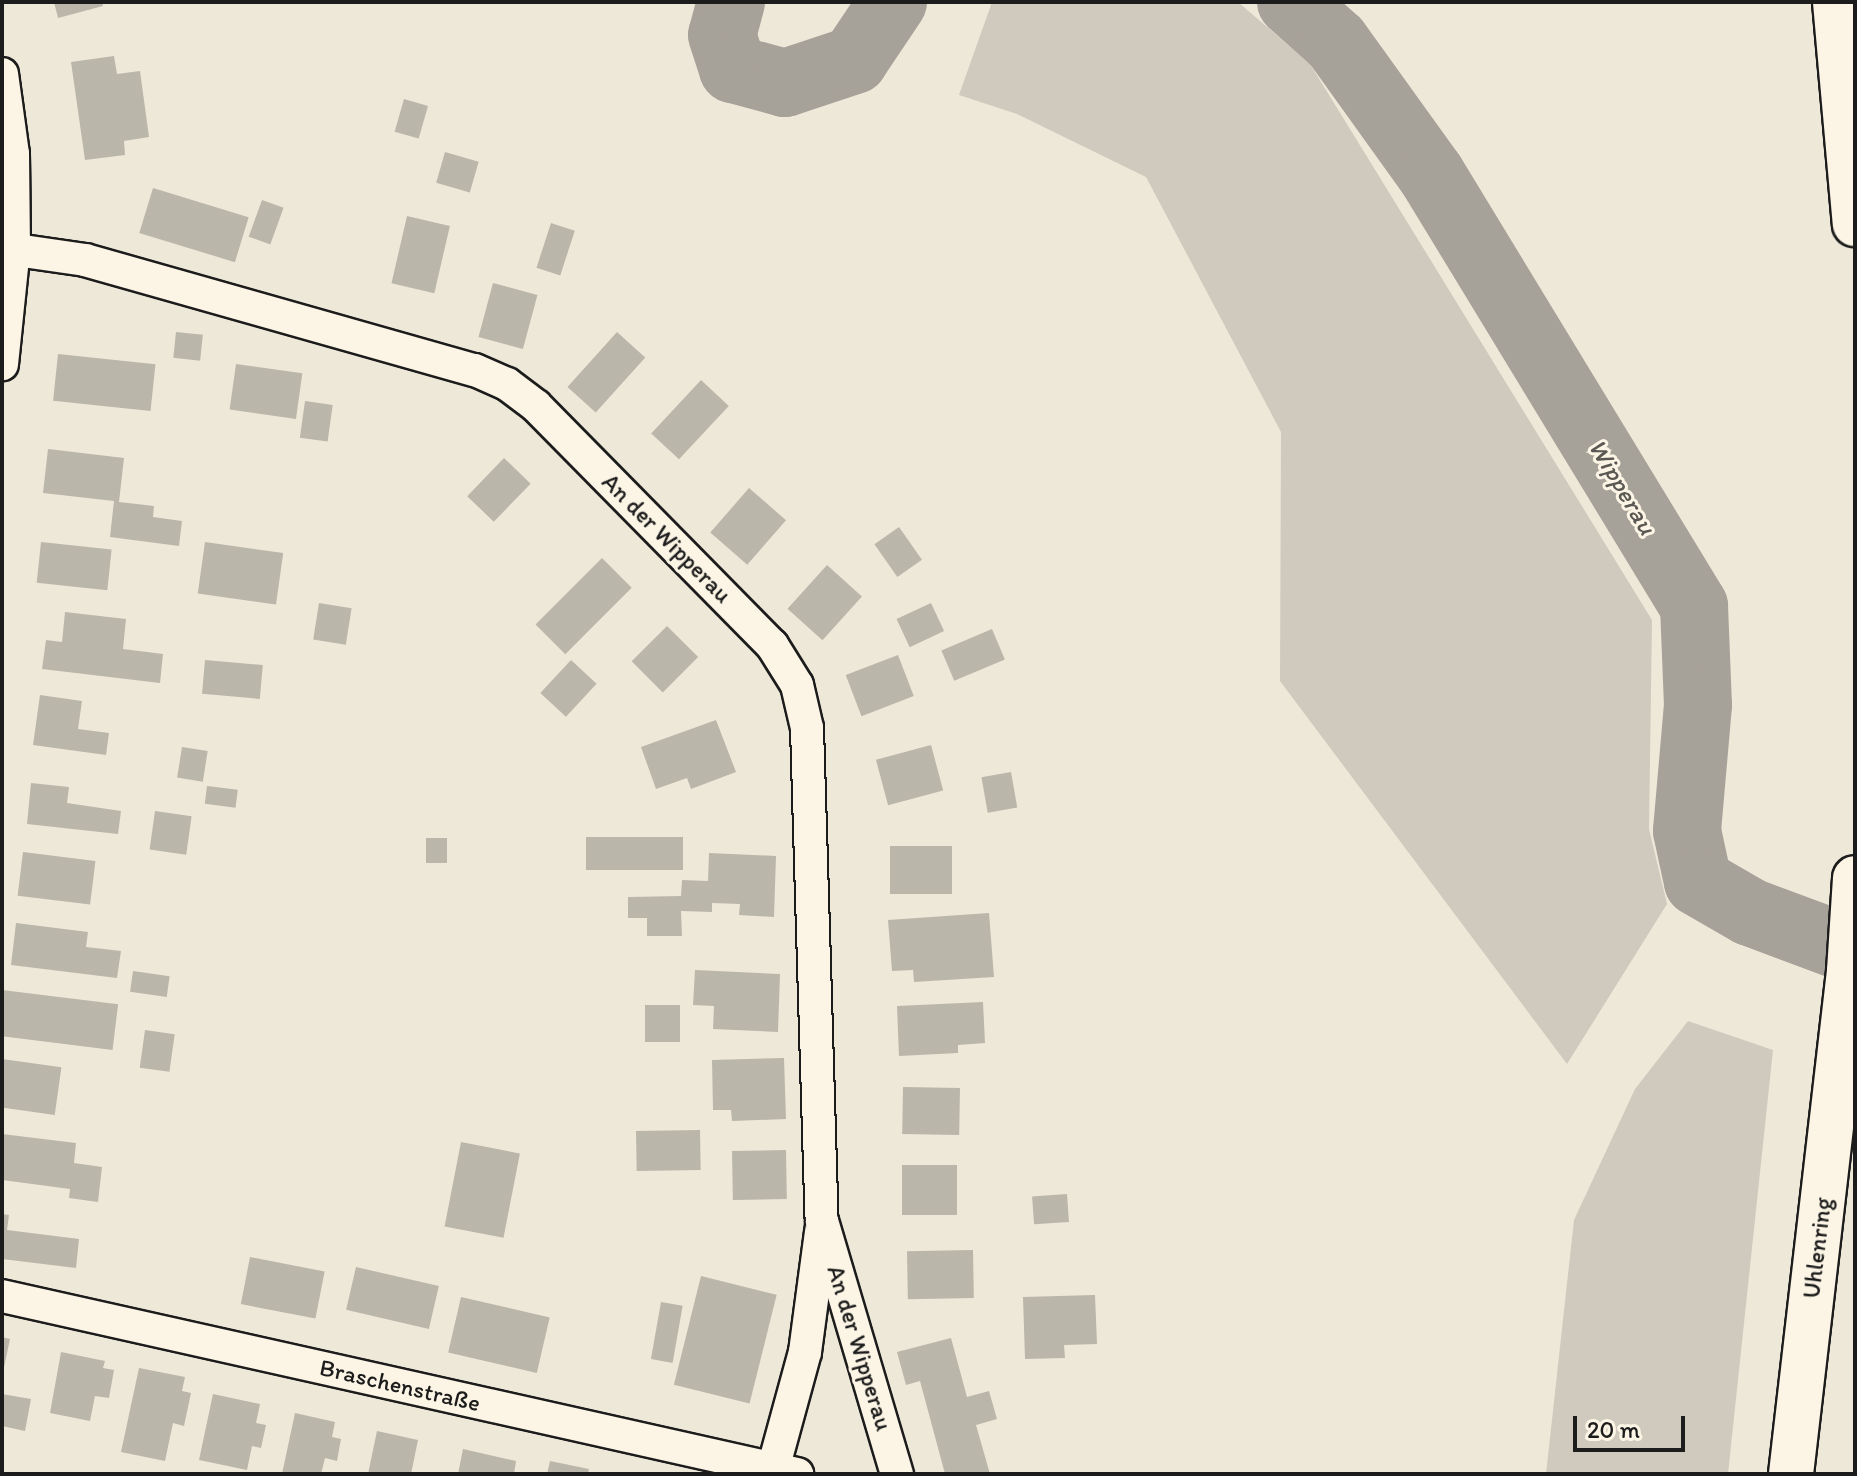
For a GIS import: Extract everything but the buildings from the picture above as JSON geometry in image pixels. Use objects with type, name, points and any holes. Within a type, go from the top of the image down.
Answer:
[{"type":"highway","points":[[1835,2],[1855,224]]},
{"type":"highway","name":"Uhlenring","points":[[1791,1474],[1843,1023],[1855,878]]},
{"type":"street","points":[[2,74],[13,154],[2,364]]},
{"type":"street","name":"An der Wipperau","points":[[8,248],[85,260],[507,384],[536,406],[772,645],[797,685],[807,728],[822,1221],[785,1471]]},
{"type":"street","name":"An der Wipperau","points":[[822,1221],[897,1474]]},
{"type":"street","name":"Braschenstraße","points":[[2,1296],[785,1471]]},
{"type":"shaded area","points":[[992,2],[1238,2],[1310,64],[1652,620],[1649,829],[1667,904],[1567,1064],[1280,681],[1281,432],[1146,177],[1017,114],[959,95]]},
{"type":"shaded area","points":[[1688,1021],[1773,1050],[1728,1474],[1546,1474],[1574,1220],[1635,1089]]},
{"type":"waterway","name":"Wipperau","points":[[731,2],[722,35],[733,69],[785,83],[854,60],[893,2]]},
{"type":"waterway","name":"Wipperau","points":[[1291,2],[1336,42],[1431,174],[1694,606],[1698,705],[1687,831],[1698,882],[1750,912],[1855,951]]}]
